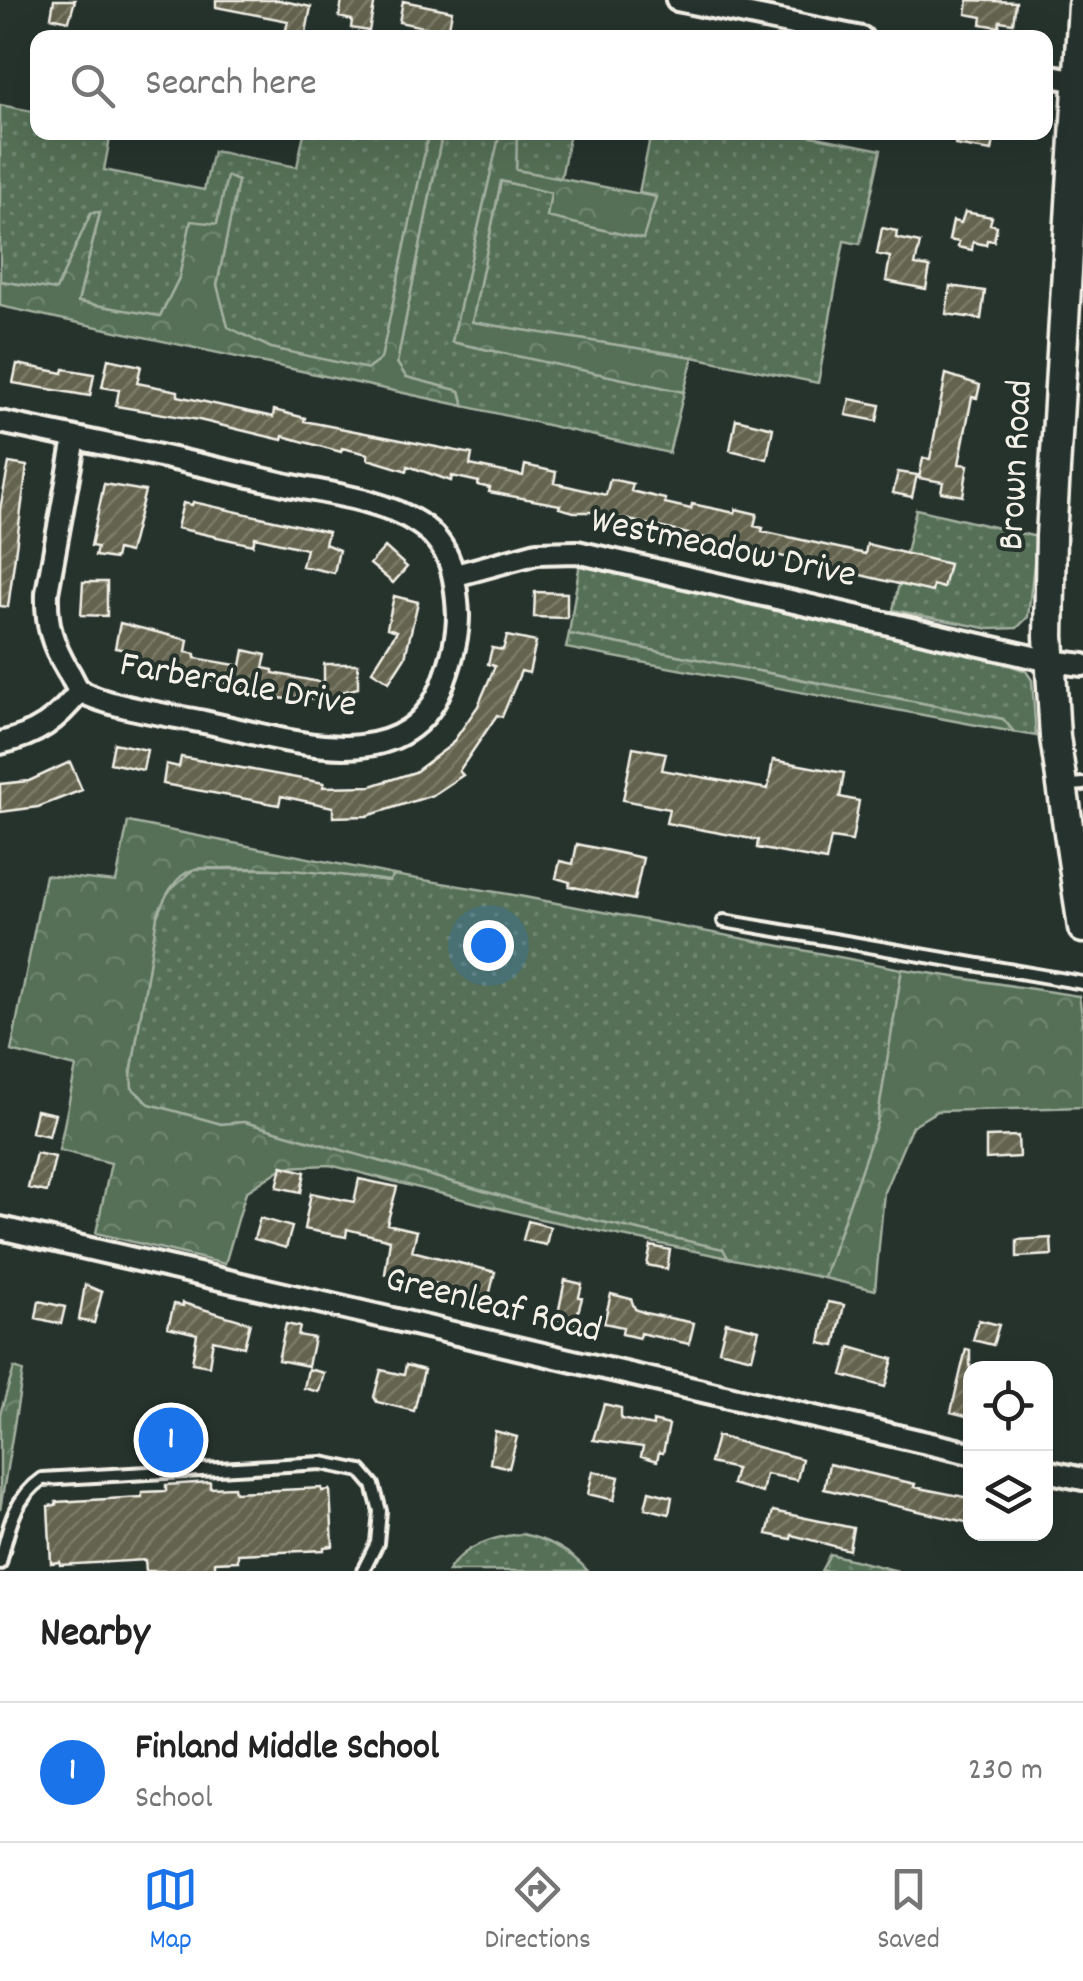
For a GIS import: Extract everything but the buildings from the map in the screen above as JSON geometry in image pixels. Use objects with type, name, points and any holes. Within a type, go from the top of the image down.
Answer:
[{"type":"main road","name":"Brown Road","points":[[1083,5],[1051,536],[1050,661],[1072,785],[1083,928]]},
{"type":"street","points":[[677,0],[823,30]]},
{"type":"street","points":[[1053,76],[1080,82]]},
{"type":"street","points":[[0,422],[384,506],[420,524],[441,546],[456,575]]},
{"type":"street","name":"Farberdale Drive","points":[[75,438],[47,593],[46,619],[52,644],[80,691],[126,707],[332,748],[382,744],[405,733],[424,716],[439,694],[458,624],[456,575]]},
{"type":"street","name":"Westmeadow Drive","points":[[456,575],[537,553],[577,552],[1050,661],[1083,664]]},
{"type":"street","points":[[0,743],[28,737],[52,722],[80,691]]},
{"type":"street","name":"Greenleaf Road","points":[[0,1228],[963,1451]]},
{"type":"street","points":[[1053,1473],[1083,1480]]},
{"type":"lane","points":[[724,921],[1083,983]]},
{"type":"lane","points":[[0,1563],[6,1530],[26,1490],[42,1479],[322,1463],[361,1471],[373,1485],[380,1511],[378,1543],[363,1571]]},
{"type":"green space","points":[[0,105],[30,111],[30,140],[110,140],[104,170],[204,190],[213,151],[297,167],[303,140],[428,140],[381,360],[367,369],[271,348],[228,328],[217,285],[238,181],[228,177],[217,224],[191,222],[179,278],[160,317],[78,302],[100,213],[91,213],[56,291],[0,281]]},
{"type":"green space","points":[[428,140],[441,140],[397,363],[406,377],[460,391],[464,406],[0,306],[0,281],[56,290],[91,213],[100,212],[78,302],[160,316],[179,278],[191,221],[217,224],[227,176],[238,181],[217,285],[228,327],[271,348],[368,369],[381,359]]},
{"type":"green space","points":[[441,140],[498,140],[452,342],[684,392],[669,453],[464,406],[460,391],[406,377],[397,363]]},
{"type":"green space","points":[[498,140],[517,140],[516,170],[656,197],[643,239],[547,217],[551,193],[501,181],[472,322],[693,357],[684,392],[452,342]]},
{"type":"green space","points":[[517,140],[569,140],[561,178],[516,170]]},
{"type":"green space","points":[[650,140],[832,140],[881,150],[860,244],[844,241],[818,383],[693,357],[472,322],[501,181],[552,193],[547,216],[655,196],[639,193]]},
{"type":"green space","points":[[916,509],[1037,537],[1028,617],[1017,628],[990,629],[893,610]]},
{"type":"green space","points":[[580,562],[984,656],[1026,671],[1032,680],[1036,736],[1014,732],[1003,719],[569,634]]},
{"type":"green space","points":[[569,634],[1003,719],[1014,732],[566,648]]},
{"type":"green space","points":[[128,822],[394,875],[389,881],[288,870],[206,868],[181,876],[157,916],[131,1074],[132,1088],[149,1104],[221,1124],[244,1122],[549,1210],[723,1249],[728,1258],[536,1218],[330,1165],[284,1167],[246,1192],[225,1264],[96,1233],[111,1163],[59,1150],[76,1067],[11,1051],[45,875],[116,882]]},
{"type":"green space","points":[[194,869],[291,869],[389,881],[394,875],[902,969],[877,1123],[824,1278],[728,1258],[723,1249],[549,1210],[244,1122],[221,1124],[149,1104],[131,1088],[131,1074],[157,916],[165,895]]},
{"type":"green space","points":[[902,969],[1079,996],[1083,1021],[1083,1107],[937,1111],[912,1126],[884,1192],[875,1290],[824,1278],[877,1123]]},
{"type":"green space","points":[[14,1368],[23,1371],[0,1510],[0,1414]]},
{"type":"green space","points":[[522,1534],[558,1547],[588,1571],[448,1571],[462,1555],[480,1544]]},
{"type":"green space","points":[[830,1554],[898,1571],[821,1571]]},
{"type":"place","name":"Finland Middle School","points":[[171,1440]]}]
